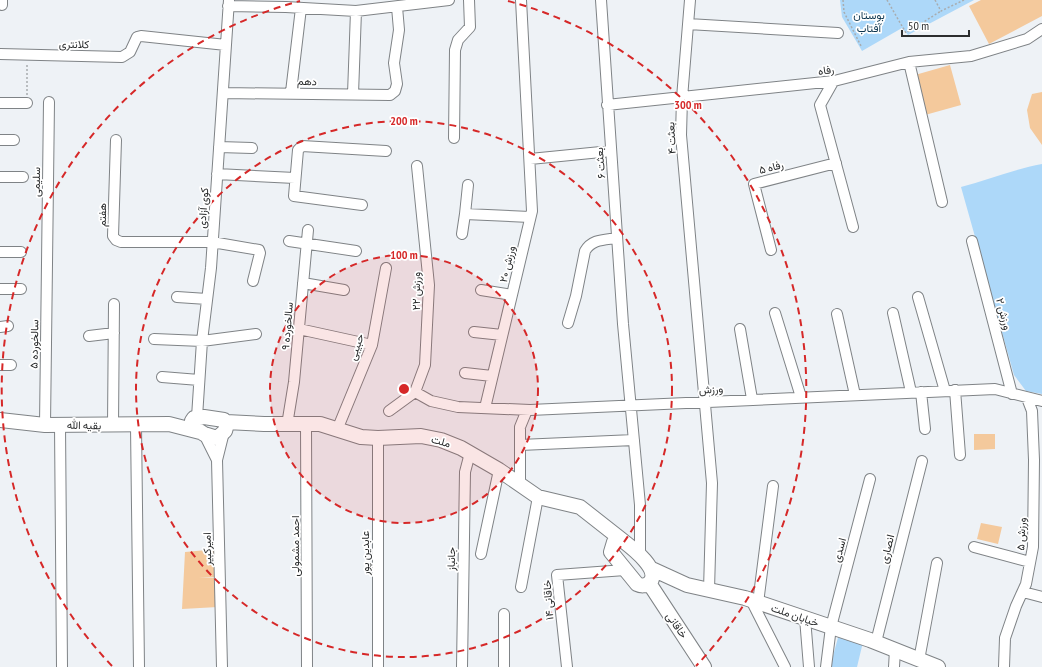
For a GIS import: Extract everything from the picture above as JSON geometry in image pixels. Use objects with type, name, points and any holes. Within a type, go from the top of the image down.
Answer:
[{"type":"main road","points":[[169,424],[196,418],[213,417],[221,418],[225,428]]},
{"type":"main road","points":[[196,418],[192,421],[193,427],[202,433]]},
{"type":"main road","name":"بقیه الله","points":[[0,420],[45,425],[136,426],[169,424]]},
{"type":"main road","points":[[169,424],[202,433]]},
{"type":"main road","name":"ملت","points":[[202,433],[217,438],[225,428],[264,424],[320,424],[361,437],[378,438],[422,436],[441,440],[470,453],[499,470],[520,483],[538,497],[580,507],[599,520],[640,556],[652,569]]},
{"type":"main road","points":[[599,520],[611,552],[624,570],[640,586],[649,584],[653,578],[652,569]]},
{"type":"main road","points":[[611,552],[611,546],[614,542],[622,540]]},
{"type":"main road","name":"خیابان ملت","points":[[652,569],[687,585],[754,601],[876,642],[938,667]]},
{"type":"main road","name":"خاقانی","points":[[649,584],[704,667]]},
{"type":"street","points":[[228,3],[356,11],[382,4],[449,0]]},
{"type":"street","points":[[454,138],[455,50],[458,40],[470,26],[469,0]]},
{"type":"street","name":"ورزش ۲۰","points":[[485,408],[530,217],[529,124],[521,0]]},
{"type":"street","name":"بعثت ۶","points":[[600,0],[623,324],[640,505],[640,556]]},
{"type":"street","name":"بعثت ۴","points":[[690,0],[682,98],[682,135],[712,483],[709,590]]},
{"type":"street","name":"کوی آزادی","points":[[196,418],[212,242],[228,3]]},
{"type":"street","name":"دهم","points":[[223,93],[291,92],[390,95],[395,91],[397,84],[394,62],[401,4]]},
{"type":"street","points":[[291,92],[301,8]]},
{"type":"street","points":[[353,94],[356,11]]},
{"type":"street","points":[[688,24],[838,33]]},
{"type":"street","name":"رفاه","points":[[607,105],[833,82],[909,62],[971,56],[1027,39],[1042,29]]},
{"type":"street","name":"کلانتری","points":[[0,54],[122,57],[130,52],[136,37],[226,45]]},
{"type":"street","points":[[909,62],[942,202]]},
{"type":"street","points":[[833,82],[820,105],[853,227]]},
{"type":"street","name":"سلیمی","points":[[47,263],[49,102]]},
{"type":"street","points":[[0,103],[27,103]]},
{"type":"street","points":[[0,140],[14,140]]},
{"type":"street","name":"هفتم","points":[[116,140],[113,236],[116,240],[121,242],[212,242]]},
{"type":"street","points":[[219,147],[252,148]]},
{"type":"street","points":[[362,205],[294,196],[300,147],[386,151]]},
{"type":"street","points":[[530,159],[611,152]]},
{"type":"street","name":"رفاه ۵","points":[[771,250],[754,184],[836,164]]},
{"type":"street","name":"ورزش ۲۲","points":[[415,392],[425,365],[429,285],[417,166]]},
{"type":"street","points":[[217,174],[295,178]]},
{"type":"street","points":[[0,177],[23,177]]},
{"type":"street","points":[[462,234],[468,185]]},
{"type":"street","points":[[465,214],[530,217]]},
{"type":"street","name":"سالخورده ۹","points":[[287,425],[299,329],[308,230]]},
{"type":"street","points":[[568,323],[576,296],[585,251],[593,242],[617,238]]},
{"type":"street","points":[[289,241],[356,251]]},
{"type":"street","name":"ورزش ۲","points":[[972,241],[1012,394]]},
{"type":"street","points":[[212,242],[258,250],[260,253],[254,281]]},
{"type":"street","points":[[0,252],[21,252]]},
{"type":"street","name":"سالخورده ۵","points":[[45,425],[47,263]]},
{"type":"street","name":"حبیبی","points":[[337,430],[372,345],[386,268]]},
{"type":"street","points":[[303,283],[344,290]]},
{"type":"street","points":[[0,289],[21,289]]},
{"type":"street","points":[[481,290],[512,295]]},
{"type":"street","points":[[918,297],[945,391]]},
{"type":"street","points":[[177,298],[207,299]]},
{"type":"street","points":[[114,304],[114,425]]},
{"type":"street","points":[[775,313],[801,397]]},
{"type":"street","points":[[837,314],[855,395]]},
{"type":"street","points":[[893,314],[911,392]]},
{"type":"street","points":[[299,329],[372,345]]},
{"type":"street","points":[[740,329],[752,399]]},
{"type":"street","points":[[474,332],[502,335]]},
{"type":"street","points":[[89,336],[114,333]]},
{"type":"street","points":[[154,339],[202,341],[256,334]]},
{"type":"street","points":[[0,365],[11,365]]},
{"type":"street","points":[[465,373],[492,376]]},
{"type":"street","points":[[162,377],[199,380]]},
{"type":"street","name":"ورزش","points":[[415,392],[431,400],[458,407],[527,410],[995,389],[1042,401]]},
{"type":"street","points":[[955,390],[960,455]]},
{"type":"street","points":[[389,411],[415,392]]},
{"type":"street","points":[[922,392],[925,430]]},
{"type":"street","name":"ورزش ۵","points":[[1004,667],[1005,638],[1016,606],[1026,584],[1033,547],[1034,460],[1032,411],[1027,398]]},
{"type":"street","points":[[520,483],[520,426],[527,410]]},
{"type":"street","points":[[60,424],[62,667]]},
{"type":"street","name":"احمد مشمولی","points":[[306,425],[307,667]]},
{"type":"street","points":[[136,426],[139,667]]},
{"type":"street","name":"امیرکبیر","points":[[222,667],[216,460],[225,428]]},
{"type":"street","points":[[202,433],[216,460]]},
{"type":"street","name":"عابدین پور","points":[[378,438],[378,667]]},
{"type":"street","points":[[520,445],[634,440]]},
{"type":"street","name":"جانباز","points":[[462,667],[465,472],[470,453]]},
{"type":"street","name":"انصاری","points":[[876,642],[922,461]]},
{"type":"street","points":[[482,554],[499,470]]},
{"type":"street","name":"اسدی","points":[[826,667],[831,627],[870,479]]},
{"type":"street","points":[[772,486],[754,601],[785,667]]},
{"type":"street","points":[[521,586],[538,497]]},
{"type":"street","points":[[974,547],[1030,562]]},
{"type":"street","points":[[919,660],[937,563]]},
{"type":"street","name":"خاقانی ۱۴","points":[[567,667],[557,575],[624,570]]},
{"type":"street","points":[[1023,592],[1042,597]]},
{"type":"street","points":[[504,614],[504,667]]},
{"type":"street","points":[[805,618],[808,667]]},
{"type":"street","points":[[894,667],[895,650]]},
{"type":"path","points":[[843,0],[844,12],[861,46]]},
{"type":"path","points":[[887,0],[906,33],[941,11],[964,0]]},
{"type":"path","points":[[935,0],[941,11]]},
{"type":"path","points":[[27,55],[27,103]]},
{"type":"green space","name":"بوستان آفتاب","points":[[840,0],[974,0],[908,35],[902,28],[862,51],[842,17]]},
{"type":"green space","points":[[1042,164],[1042,394],[1026,391],[1014,375],[961,187]]},
{"type":"green space","points":[[839,634],[863,642],[857,667],[830,667]]},
{"type":"building","points":[[981,0],[1042,0],[1042,16],[989,44],[969,6]]},
{"type":"building","points":[[950,65],[961,105],[925,115],[915,75]]},
{"type":"building","points":[[1042,92],[1042,145],[1030,128],[1027,110],[1032,94]]},
{"type":"building","points":[[974,434],[995,434],[995,449],[974,450]]},
{"type":"building","points":[[981,523],[1002,527],[998,544],[977,539]]},
{"type":"building","points":[[218,549],[218,577],[199,578],[218,578],[218,607],[182,609],[185,552]]}]
